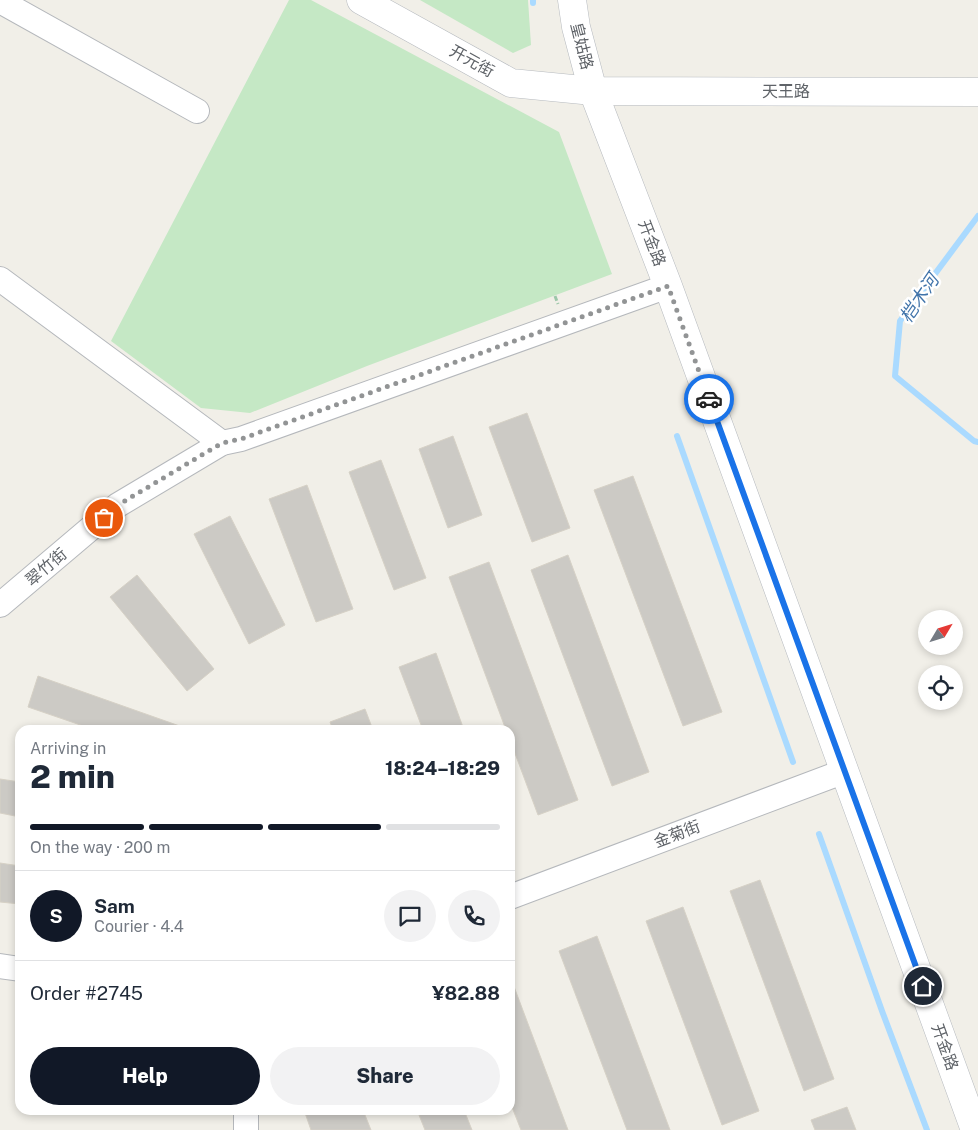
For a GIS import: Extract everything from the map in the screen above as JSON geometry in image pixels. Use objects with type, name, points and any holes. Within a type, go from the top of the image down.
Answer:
[{"type":"street","name":"开元街","points":[[360,0],[511,83],[593,91]]},
{"type":"street","name":"皇姑路","points":[[572,0],[576,27],[593,91]]},
{"type":"street","points":[[0,1],[197,111]]},
{"type":"street","name":"天王路","points":[[593,91],[978,92]]},
{"type":"street","name":"开金路","points":[[593,91],[668,286],[975,1130]]},
{"type":"street","points":[[0,279],[222,443]]},
{"type":"street","name":"翠竹街","points":[[0,605],[118,505],[222,443],[241,439],[668,286]]},
{"type":"street","name":"金菊街","points":[[515,895],[845,770]]},
{"type":"street","points":[[0,966],[15,968]]},
{"type":"street","points":[[246,1115],[246,1130]]},
{"type":"green space","points":[[289,0],[311,0],[559,132],[612,274],[367,366],[250,413],[201,408],[111,341]]},
{"type":"green space","points":[[420,0],[528,0],[531,45],[513,53]]},
{"type":"building","points":[[527,413],[570,528],[532,542],[489,427]]},
{"type":"building","points":[[453,436],[482,515],[448,528],[419,449]]},
{"type":"building","points":[[381,460],[426,578],[394,590],[349,472]]},
{"type":"building","points":[[633,476],[722,712],[683,726],[594,490]]},
{"type":"building","points":[[307,485],[353,609],[316,622],[269,499]]},
{"type":"building","points":[[230,516],[285,625],[249,644],[194,534]]},
{"type":"building","points":[[568,555],[649,772],[612,786],[531,570]]},
{"type":"building","points":[[489,562],[578,800],[538,815],[515,753],[515,725],[504,725],[449,577]]},
{"type":"building","points":[[137,575],[214,669],[187,691],[110,597]]},
{"type":"building","points":[[436,653],[462,725],[421,725],[399,667]]},
{"type":"building","points":[[38,676],[177,725],[80,725],[28,707]]},
{"type":"building","points":[[365,709],[371,725],[331,725],[330,722]]},
{"type":"building","points":[[0,779],[15,781],[15,816],[0,813]]},
{"type":"building","points":[[0,863],[15,865],[15,904],[0,902]]},
{"type":"building","points":[[760,880],[834,1079],[804,1091],[730,891]]},
{"type":"building","points":[[683,907],[759,1111],[722,1125],[646,921]]},
{"type":"building","points":[[597,936],[670,1130],[627,1130],[559,951]]},
{"type":"building","points":[[515,989],[568,1130],[521,1130],[515,1115]]},
{"type":"building","points":[[847,1107],[856,1130],[815,1130],[811,1120]]},
{"type":"building","points":[[306,1115],[365,1115],[371,1130],[311,1130]]},
{"type":"building","points":[[419,1115],[466,1115],[472,1130],[425,1130]]},
{"type":"waterway","name":"桤木河","points":[[978,216],[900,321],[895,376],[974,441],[978,442]]},
{"type":"waterway","points":[[677,436],[793,762]]},
{"type":"waterway","points":[[819,834],[927,1130]]},
{"type":"way so far","points":[[104,518],[118,505],[222,443],[241,439],[668,286],[709,399]]},
{"type":"route","points":[[709,399],[923,986]]}]
